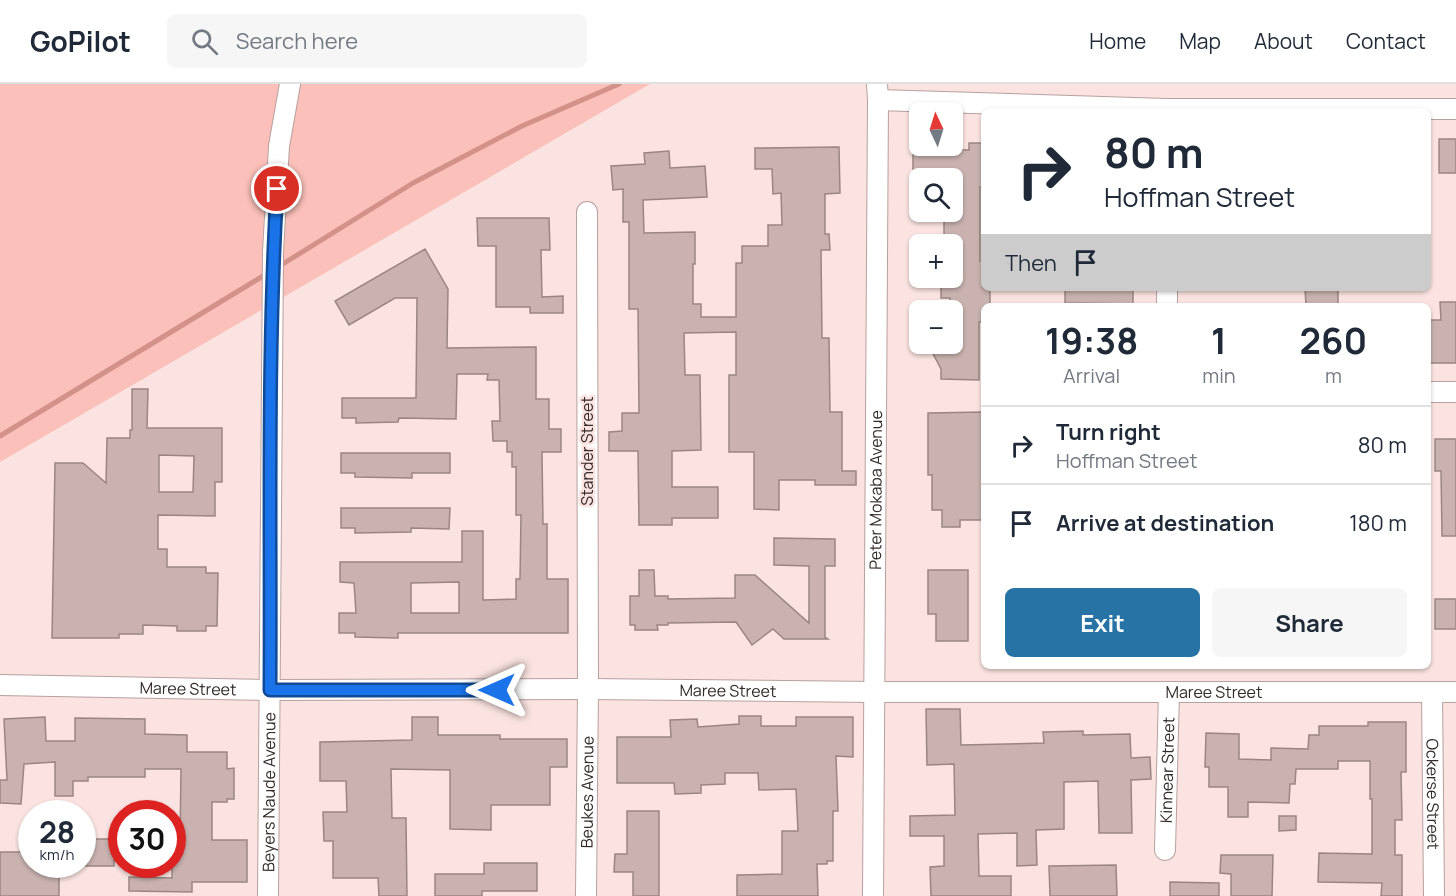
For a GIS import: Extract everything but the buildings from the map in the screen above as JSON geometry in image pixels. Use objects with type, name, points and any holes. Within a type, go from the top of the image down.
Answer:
[{"type":"street","name":"Beyers Naude Avenue","points":[[268,896],[273,252],[279,146],[290,84]]},
{"type":"street","points":[[878,92],[1134,108]]},
{"type":"street","name":"Peter Mokaba Avenue","points":[[873,896],[878,92]]},
{"type":"street","points":[[1431,109],[1456,109]]},
{"type":"street","name":"Stander Street","points":[[587,212],[588,689]]},
{"type":"street","points":[[1431,392],[1456,392]]},
{"type":"street","name":"Maree Street","points":[[0,685],[270,690],[1456,692]]},
{"type":"street","name":"Beukes Avenue","points":[[586,896],[588,689]]},
{"type":"street","name":"Kinnear Street","points":[[1165,850],[1169,692]]},
{"type":"street","name":"Ockerse Street","points":[[1432,693],[1434,896]]},
{"type":"shaded area","points":[[0,84],[650,84],[0,462]]},
{"type":"waterway","points":[[278,267],[413,183],[522,126],[619,84]]},
{"type":"waterway","points":[[0,436],[268,273]]},
{"type":"route","points":[[277,189],[272,323],[270,690],[497,690]]}]
